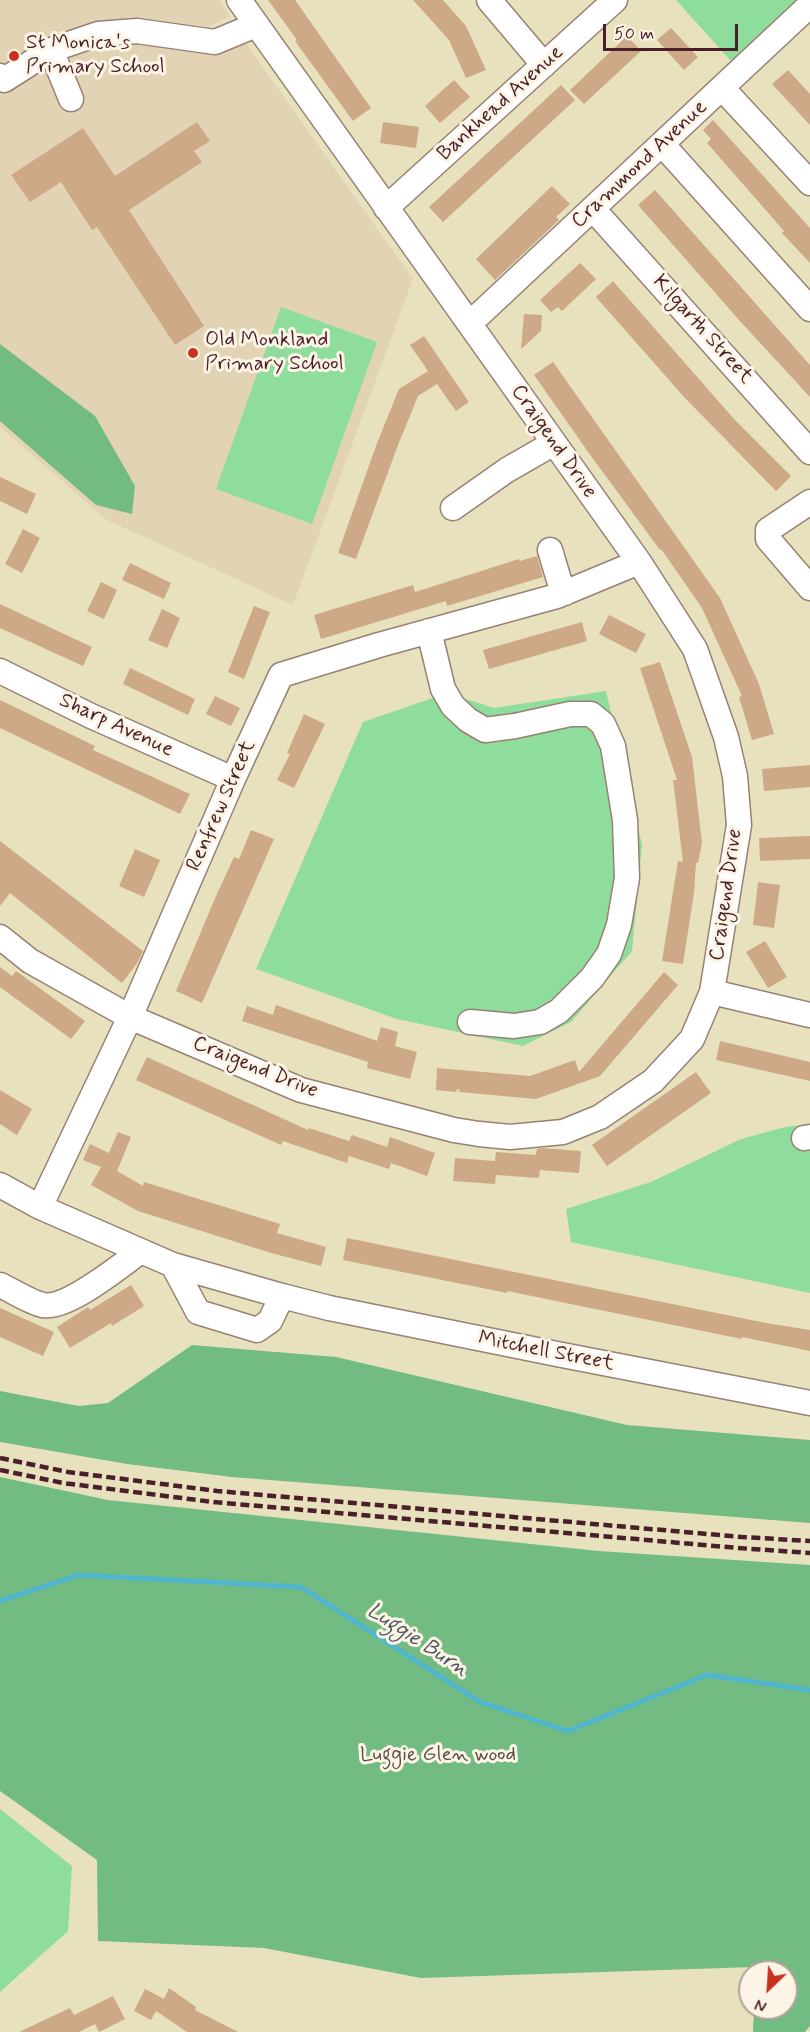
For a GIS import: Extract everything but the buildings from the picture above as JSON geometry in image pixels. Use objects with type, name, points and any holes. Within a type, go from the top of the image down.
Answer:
[{"type":"street","name":"Craigend Drive","points":[[0,937],[30,961],[130,1017],[301,1090],[454,1130],[510,1137],[563,1132],[600,1117],[653,1081],[692,1039],[712,992],[739,825],[735,776],[726,737],[695,649],[639,562],[239,0]]},
{"type":"street","points":[[489,0],[544,65]]},
{"type":"street","name":"Bankhead Avenue","points":[[386,208],[615,0]]},
{"type":"street","name":"Crammond Avenue","points":[[468,322],[480,314],[722,88],[805,21]]},
{"type":"street","points":[[2,78],[51,50],[98,34],[137,31],[215,42],[256,25]]},
{"type":"street","points":[[51,50],[71,99]]},
{"type":"street","points":[[722,88],[810,183]]},
{"type":"street","points":[[662,144],[810,309]]},
{"type":"street","name":"Kilgarth Street","points":[[593,209],[810,452]]},
{"type":"street","points":[[453,508],[507,470],[554,443]]},
{"type":"street","points":[[810,502],[768,530],[768,539],[810,588]]},
{"type":"street","points":[[550,550],[565,593]]},
{"type":"street","name":"Renfrew Street","points":[[40,1207],[130,1017],[233,779],[281,675],[565,593],[639,562]]},
{"type":"street","points":[[429,631],[443,688],[453,706],[468,720],[484,730],[570,714],[591,714],[603,724],[613,746],[625,820],[627,878],[619,925],[609,954],[592,978],[559,1011],[540,1022],[514,1026],[470,1022]]},
{"type":"street","name":"Sharp Avenue","points":[[0,671],[91,716],[233,779]]},
{"type":"street","points":[[712,992],[810,1015]]},
{"type":"street","name":"Mitchell Street","points":[[0,1185],[40,1207],[173,1264],[282,1296],[329,1308],[562,1356],[810,1403]]},
{"type":"street","points":[[0,1285],[45,1305],[59,1302],[73,1298],[141,1251]]},
{"type":"street","points":[[173,1264],[198,1312],[257,1330],[270,1321],[282,1296]]},
{"type":"shaded area","name":"St Monica's Primary School","points":[[0,0],[219,0],[230,16],[209,27],[142,18],[90,23],[56,33],[0,78]]},
{"type":"shaded area","name":"Old Monkland Primary School","points":[[146,40],[245,42],[413,279],[293,605],[107,520],[0,427],[0,95],[38,70],[60,71],[72,55]]},
{"type":"green space","points":[[676,0],[796,0],[731,61]]},
{"type":"green space","points":[[281,307],[377,342],[312,524],[216,489]]},
{"type":"green space","points":[[0,344],[95,416],[135,486],[132,514],[96,505],[0,421]]},
{"type":"green space","points":[[606,691],[642,845],[632,951],[571,1022],[523,1046],[397,1019],[256,969],[363,722],[447,693],[494,708]]},
{"type":"green space","points":[[810,1124],[810,1293],[571,1242],[566,1209],[651,1182],[741,1139],[785,1127]]},
{"type":"green space","points":[[192,1345],[336,1357],[627,1425],[810,1440],[810,1523],[232,1477],[127,1464],[0,1442],[0,1391],[79,1406],[108,1403]]},
{"type":"green space","name":"Luggie Glen wood","points":[[0,1477],[108,1500],[599,1551],[810,1565],[810,2026],[805,2032],[753,2032],[754,2020],[798,2020],[798,1960],[738,1960],[738,1968],[421,1978],[264,1948],[98,1941],[97,1860],[0,1791]]},
{"type":"green space","points":[[0,1809],[72,1866],[68,1931],[0,1992]]},
{"type":"waterway","name":"Luggie Burn","points":[[0,1601],[79,1575],[301,1587],[480,1702],[568,1731],[707,1675],[810,1690]]},
{"type":"railway","points":[[0,1458],[68,1472],[217,1491],[810,1541]]},
{"type":"railway","points":[[0,1470],[63,1483],[213,1502],[810,1553]]},
{"type":"place","name":"St Monica's Primary School","points":[[14,56]]},
{"type":"place","name":"Old Monkland Primary School","points":[[193,353]]}]
